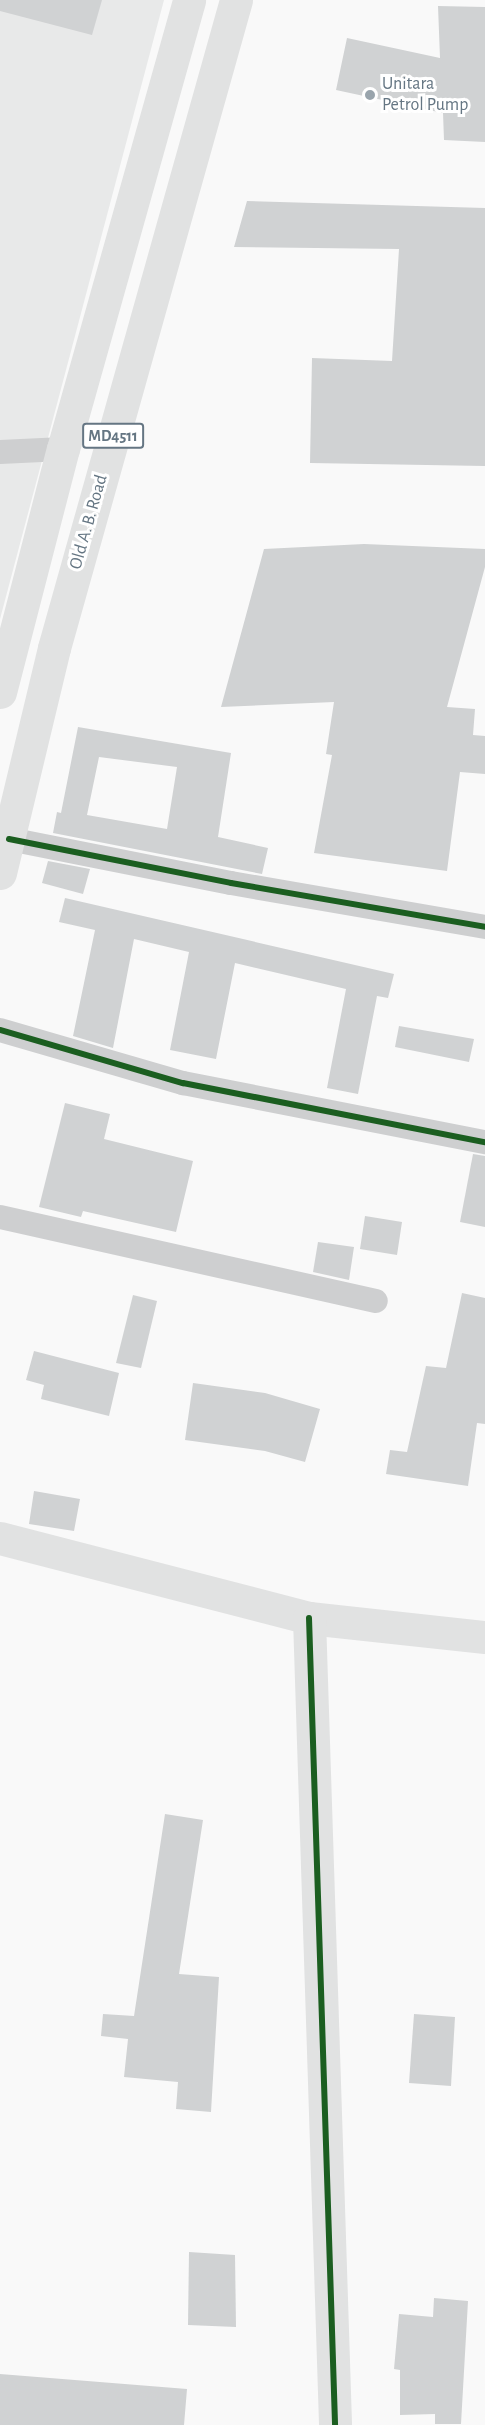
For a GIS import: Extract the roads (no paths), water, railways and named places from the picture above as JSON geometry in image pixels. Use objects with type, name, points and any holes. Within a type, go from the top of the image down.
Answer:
[{"type":"main road","name":"MD4511","points":[[0,692],[63,449],[189,0]]},
{"type":"main road","name":"Old A. B. Road","points":[[0,873],[54,648],[236,0]]},
{"type":"main road","points":[[0,1538],[309,1618],[485,1637]]},
{"type":"main road","points":[[309,1618],[335,2425]]},
{"type":"street","points":[[0,452],[63,449]]},
{"type":"street","points":[[9,838],[231,883],[485,927]]},
{"type":"street","points":[[0,1030],[183,1083],[485,1142]]},
{"type":"street","points":[[0,1217],[376,1301]]},
{"type":"place","name":"Unitara Petrol Pump","points":[[370,95]]}]
